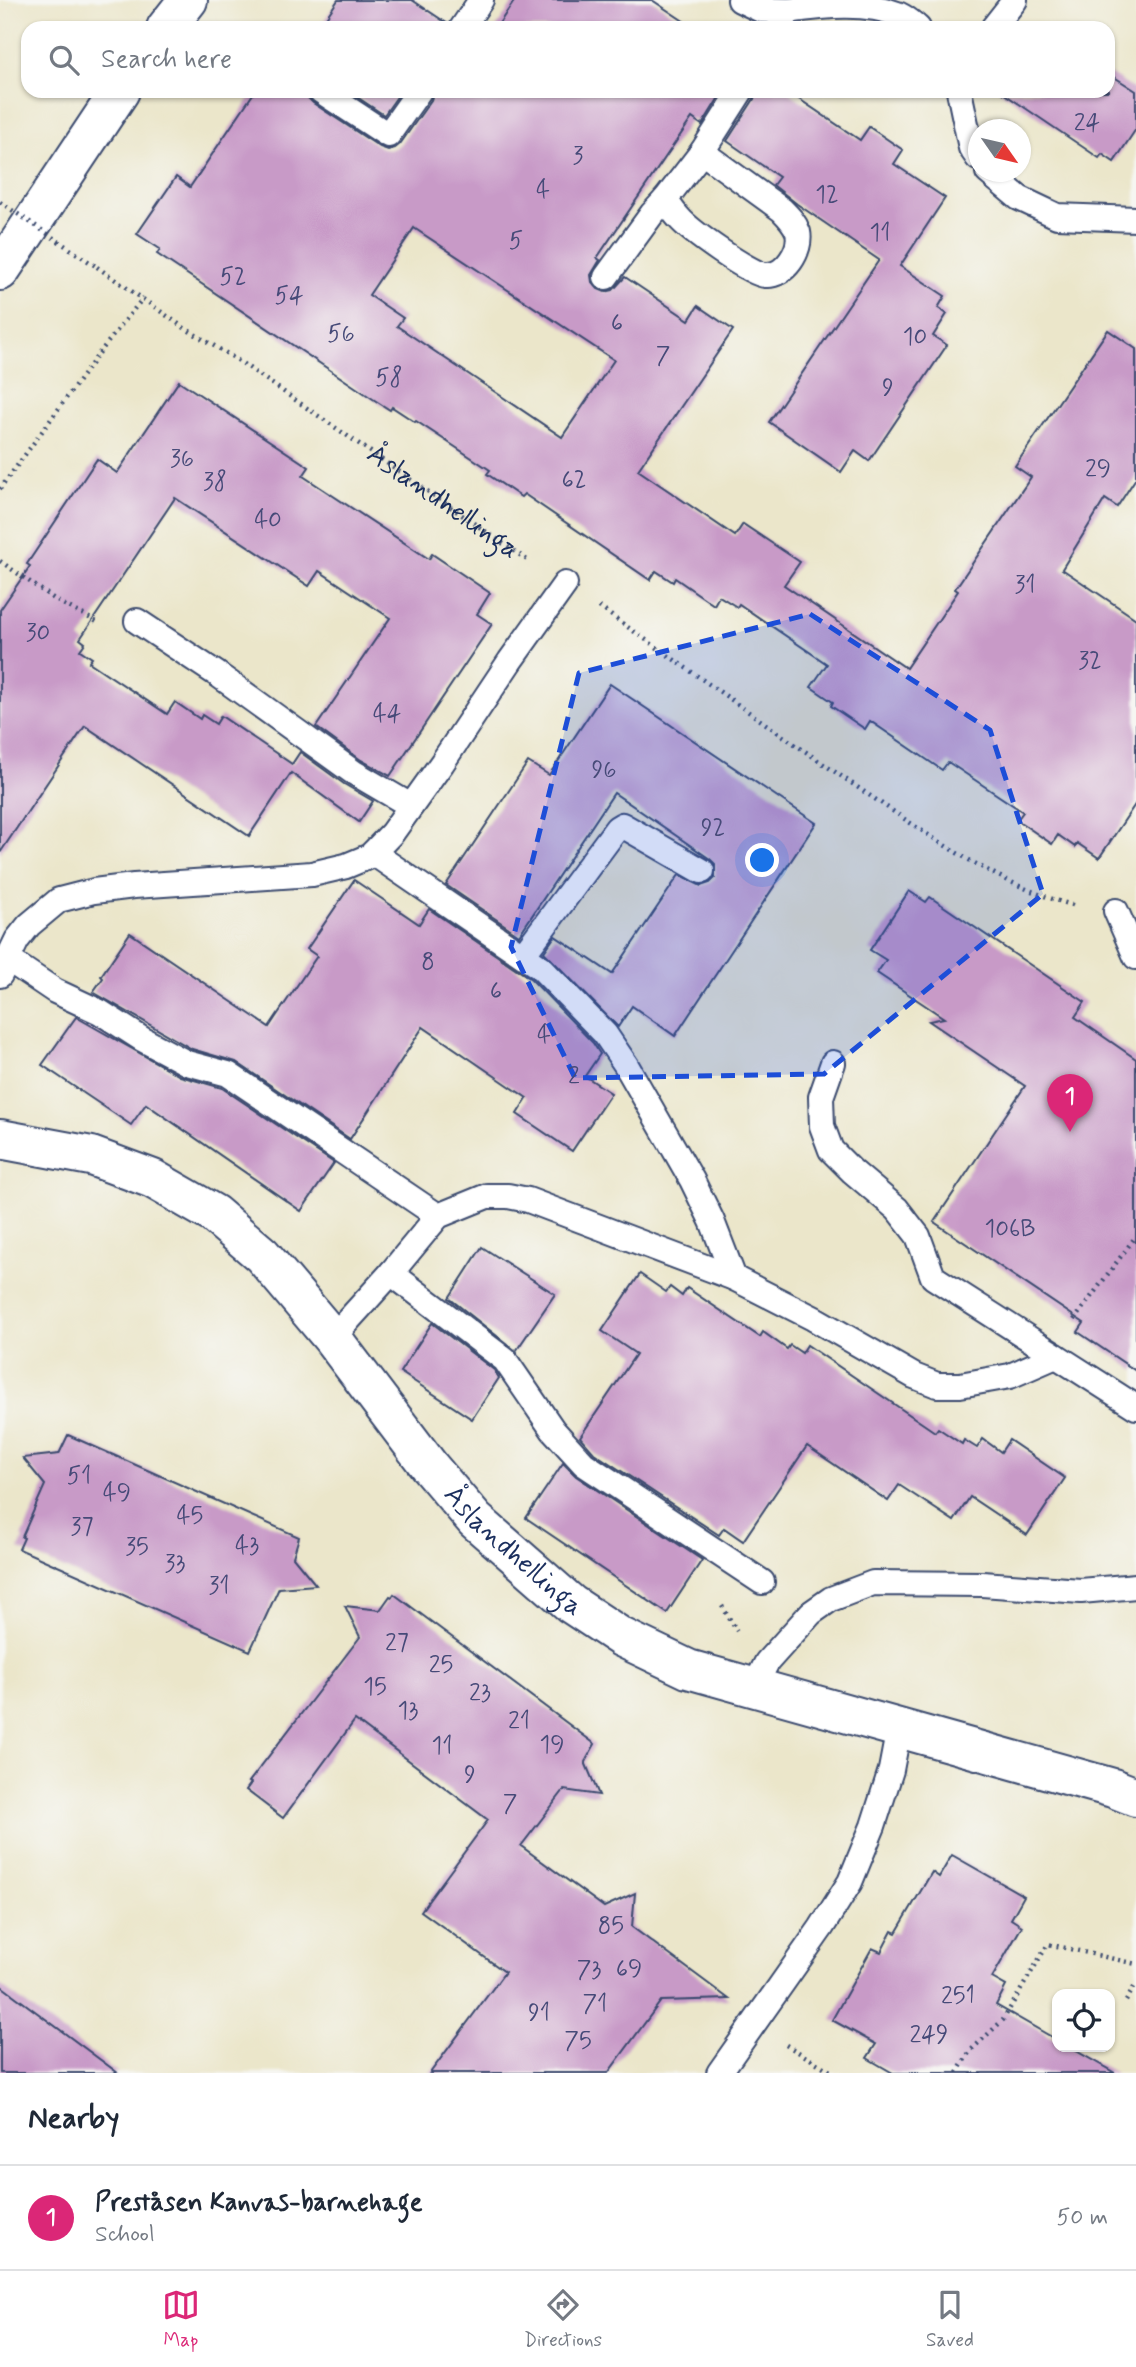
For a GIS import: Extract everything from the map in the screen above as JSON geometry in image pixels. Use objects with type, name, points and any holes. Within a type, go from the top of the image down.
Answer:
[{"type":"street","points":[[172,21],[188,0]]},
{"type":"street","points":[[0,271],[115,98]]},
{"type":"street","name":"Åslandhellinga","points":[[0,1139],[91,1156],[153,1179],[214,1214],[262,1255],[332,1338],[429,1466],[475,1520],[571,1604],[621,1637],[688,1670],[1113,1788],[1136,1797]]},
{"type":"lane","points":[[740,0],[784,20],[820,7],[859,6],[902,15],[909,21]]},
{"type":"lane","points":[[998,21],[1015,0]]},
{"type":"lane","points":[[466,21],[475,2]]},
{"type":"lane","points":[[332,98],[388,135],[414,98]]},
{"type":"lane","points":[[606,277],[702,152],[737,98]]},
{"type":"lane","points":[[960,98],[968,134]]},
{"type":"lane","points":[[665,200],[697,234],[756,273],[768,276],[782,271],[790,261],[799,234],[793,220],[702,152]]},
{"type":"lane","points":[[1000,182],[1019,198],[1057,216],[1136,219]]},
{"type":"lane","points":[[438,1216],[228,1074],[187,1063],[142,1039],[100,1012],[55,991],[6,952],[29,925],[60,900],[94,891],[312,874],[346,866],[373,853],[392,833],[565,584]]},
{"type":"lane","points":[[136,621],[217,674],[352,772],[411,806]]},
{"type":"lane","points":[[523,955],[617,828],[622,825],[702,871]]},
{"type":"lane","points":[[373,853],[541,968],[605,1034],[626,1065],[692,1180],[712,1221],[734,1278]]},
{"type":"lane","points":[[1116,911],[1136,957]]},
{"type":"lane","points":[[832,1063],[821,1097],[821,1126],[831,1150],[897,1209],[918,1236],[933,1277],[1136,1406]]},
{"type":"lane","points":[[332,1338],[438,1216],[487,1196],[508,1196],[528,1200],[734,1278],[813,1318],[914,1376],[937,1385],[960,1385],[1010,1376],[1053,1354]]},
{"type":"lane","points":[[391,1273],[505,1360],[553,1430],[584,1464],[762,1582]]},
{"type":"lane","points":[[753,1689],[767,1662],[811,1613],[831,1599],[873,1583],[982,1584],[1081,1591],[1136,1586]]},
{"type":"lane","points":[[719,2073],[821,1928],[850,1882],[873,1826],[891,1770],[899,1728]]},
{"type":"path","name":"Åslandhellinga","points":[[0,202],[565,584],[781,736],[958,855],[1006,881],[1048,898],[1080,908],[1116,911]]},
{"type":"path","points":[[0,489],[143,298]]},
{"type":"path","points":[[0,561],[57,601],[96,622],[136,621]]},
{"type":"path","points":[[1053,1354],[1136,1236]]},
{"type":"path","points":[[957,2073],[970,2051],[1003,2020],[1048,1944],[1136,1964]]},
{"type":"path","points":[[1126,2001],[1136,1984]]},
{"type":"path","points":[[753,2024],[834,2073]]},
{"type":"highlighted area","points":[[810,614],[990,730],[1043,894],[824,1074],[575,1078],[511,947],[579,673]]},
{"type":"building","points":[[338,0],[412,0],[444,21],[324,21]]},
{"type":"building","points":[[515,0],[652,0],[684,21],[501,21]]},
{"type":"building","points":[[1115,78],[1136,91],[1136,129],[1114,162],[1102,154],[1099,158],[1010,98],[1115,98]]},
{"type":"building","points":[[250,98],[308,98],[388,150],[400,144],[432,98],[719,98],[702,125],[692,118],[597,258],[600,260],[591,275],[592,282],[605,292],[613,290],[625,277],[689,320],[698,306],[733,330],[638,470],[735,536],[743,524],[800,562],[784,585],[906,668],[958,591],[955,589],[1031,477],[1015,466],[1108,330],[1136,349],[1136,478],[1117,507],[1105,499],[1062,569],[1136,619],[1136,803],[1099,858],[1077,843],[1075,847],[1058,835],[1052,844],[1017,820],[1023,812],[948,762],[942,770],[870,721],[865,729],[831,706],[833,702],[811,687],[827,664],[739,604],[737,607],[719,596],[714,605],[675,578],[673,582],[656,571],[650,580],[524,494],[521,497],[487,474],[490,470],[416,421],[392,407],[390,410],[157,254],[160,249],[137,234],[176,177],[190,187]],"holes":[[[414,228],[614,360],[562,437],[397,326],[403,318],[369,295]]]},
{"type":"building","points":[[358,98],[396,98],[384,115]]},
{"type":"building","points":[[797,98],[860,140],[869,127],[903,150],[894,164],[945,198],[900,266],[945,296],[938,308],[947,314],[933,336],[947,345],[869,461],[855,451],[841,472],[769,422],[879,260],[797,204],[773,185],[779,177],[727,141],[754,99]]},
{"type":"building","points":[[179,381],[309,467],[303,476],[429,559],[432,554],[490,593],[477,614],[492,624],[390,776],[361,760],[316,727],[390,618],[319,571],[309,586],[175,498],[80,639],[85,643],[80,650],[92,658],[89,662],[167,714],[175,702],[200,719],[202,715],[216,724],[221,716],[292,764],[300,752],[373,801],[359,822],[291,773],[249,836],[85,726],[0,853],[0,610],[30,566],[27,564],[97,459],[117,473]]},
{"type":"building","points":[[610,684],[816,823],[675,1036],[632,1006],[618,1027],[544,952],[555,936],[612,974],[679,875],[701,886],[715,878],[715,864],[710,859],[614,793],[519,935],[446,885],[528,762],[549,775]]},
{"type":"building","points":[[354,880],[419,924],[429,909],[531,979],[593,1043],[600,1054],[585,1076],[611,1093],[572,1151],[517,1114],[527,1098],[423,1027],[350,1139],[236,1062],[192,1049],[93,992],[130,933],[269,1027],[317,956],[307,949]]},
{"type":"building","points":[[909,891],[926,902],[930,897],[1085,1002],[1075,1017],[1136,1059],[1136,1371],[1078,1332],[1084,1323],[934,1222],[1025,1086],[929,1021],[944,1018],[877,973],[886,960],[870,950]]},
{"type":"building","points":[[76,1017],[180,1076],[222,1088],[334,1163],[301,1211],[146,1104],[131,1125],[42,1065]]},
{"type":"building","points":[[482,1247],[555,1294],[516,1351],[449,1298]]},
{"type":"building","points":[[640,1274],[666,1292],[670,1287],[682,1296],[687,1288],[760,1337],[763,1332],[787,1349],[790,1345],[802,1353],[807,1345],[935,1432],[938,1428],[962,1444],[964,1440],[977,1448],[983,1439],[1001,1452],[1009,1440],[1065,1478],[1027,1535],[970,1497],[954,1521],[899,1485],[888,1501],[807,1446],[743,1541],[724,1528],[719,1535],[594,1453],[580,1437],[636,1354],[602,1331]]},
{"type":"building","points":[[432,1323],[494,1370],[499,1378],[472,1419],[400,1372]]},
{"type":"building","points":[[68,1435],[299,1537],[293,1557],[316,1585],[279,1588],[250,1651],[19,1549],[45,1485],[23,1458],[59,1454]]},
{"type":"building","points":[[563,1463],[576,1476],[702,1560],[667,1613],[526,1518]]},
{"type":"building","points":[[394,1594],[595,1744],[585,1762],[599,1795],[564,1790],[521,1846],[604,1907],[635,1893],[632,1927],[729,1999],[661,2001],[608,2073],[430,2073],[505,1972],[421,1911],[488,1820],[355,1720],[283,1818],[246,1790],[251,1783],[249,1782],[360,1637],[345,1606],[380,1610]]},
{"type":"building","points":[[952,1855],[1024,1896],[1011,1919],[1022,1926],[992,1978],[1006,1986],[996,2005],[1052,2037],[1052,2052],[1078,2052],[1115,2073],[893,2073],[867,2058],[876,2044],[832,2020],[872,1948],[881,1952],[892,1931],[896,1933],[932,1872],[939,1877]]},
{"type":"building","points":[[0,1985],[118,2073],[0,2073]]},
{"type":"place","name":"Preståsen Kanvas-barnehage","points":[[1070,1132]]}]
